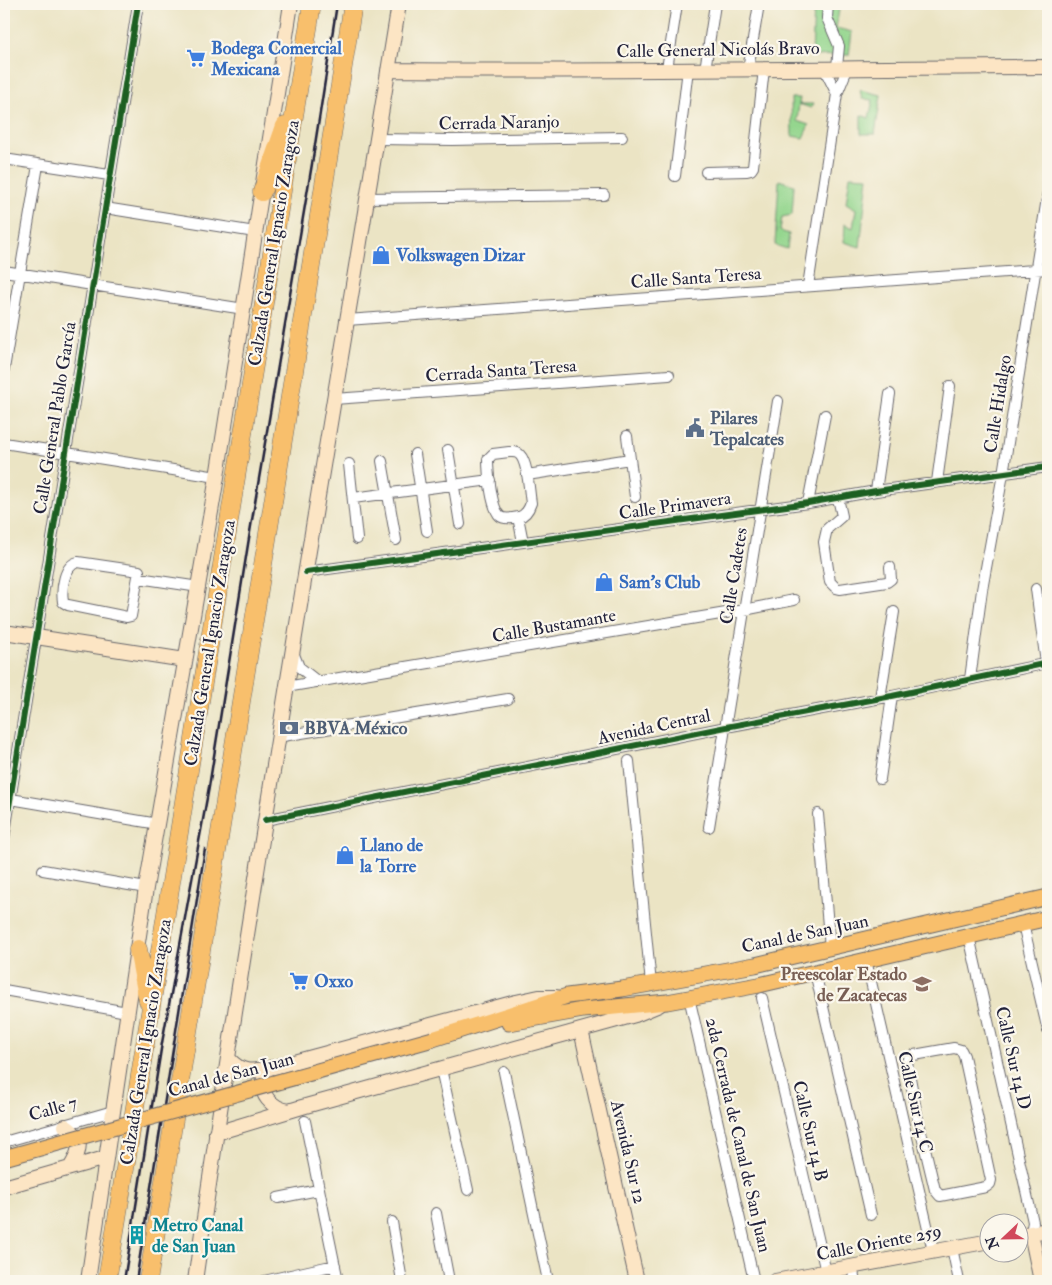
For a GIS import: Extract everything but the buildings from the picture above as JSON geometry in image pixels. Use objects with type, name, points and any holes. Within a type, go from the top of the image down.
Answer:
[{"type":"highway","name":"Calzada General Ignacio Zaragoza","points":[[107,1281],[312,4]]},
{"type":"highway","points":[[148,1281],[353,4]]},
{"type":"highway","points":[[262,192],[300,80]]},
{"type":"highway","points":[[138,950],[150,1013]]},
{"type":"main road","name":"Calzada General Ignacio Zaragoza","points":[[88,1281],[146,888],[199,587],[291,4]]},
{"type":"main road","points":[[195,1281],[277,737],[293,652],[399,4]]},
{"type":"main road","name":"Calle General Nicolás Bravo","points":[[388,70],[517,71],[836,67],[1048,67]]},
{"type":"main road","points":[[4,632],[185,660]]},
{"type":"main road","name":"Canal de San Juan","points":[[228,1059],[235,1066],[246,1071],[275,1067],[516,1002],[539,997],[567,996],[651,984],[755,965],[1048,897]]},
{"type":"main road","name":"Canal de San Juan","points":[[4,1158],[468,1030],[583,1010],[667,1002],[759,985],[866,960],[970,942],[1048,918]]},
{"type":"main road","name":"Canal de San Juan","points":[[468,1030],[502,1016],[567,996]]},
{"type":"main road","name":"Canal de San Juan","points":[[216,1133],[636,1015],[667,1002]]},
{"type":"main road","name":"Avenida Sur 12","points":[[581,1030],[637,1281]]},
{"type":"main road","points":[[275,1067],[268,1071],[265,1076],[263,1082],[264,1091],[267,1100],[272,1105],[289,1111]]},
{"type":"main road","points":[[65,1126],[75,1135],[79,1147],[70,1168]]},
{"type":"main road","points":[[4,1187],[105,1158]]},
{"type":"main road","points":[[1030,1233],[1048,1230]]},
{"type":"main road","name":"Calle Oriente 259","points":[[775,1281],[802,1279],[826,1272],[980,1243]]},
{"type":"main road","points":[[1030,1249],[1041,1281]]},
{"type":"street","name":"Calle General Pablo García","points":[[4,838],[7,798],[36,636],[64,453],[138,4]]},
{"type":"street","points":[[667,70],[677,4]]},
{"type":"street","points":[[705,70],[715,4]]},
{"type":"street","points":[[748,69],[759,4]]},
{"type":"street","points":[[808,286],[837,94],[836,67],[840,46],[827,20],[828,4]]},
{"type":"street","points":[[836,67],[837,94]]},
{"type":"street","points":[[706,172],[747,171],[752,167],[764,68]]},
{"type":"street","points":[[675,176],[688,69]]},
{"type":"street","name":"Cerrada Naranjo","points":[[377,139],[452,140],[622,137]]},
{"type":"street","points":[[4,159],[109,175]]},
{"type":"street","points":[[4,369],[38,165]]},
{"type":"street","name":"Calle Hidalgo","points":[[970,679],[982,590],[1037,270],[1048,192]]},
{"type":"street","points":[[367,198],[604,195]]},
{"type":"street","points":[[105,208],[255,232]]},
{"type":"street","name":"Calle Santa Teresa","points":[[347,320],[1048,269]]},
{"type":"street","points":[[4,271],[244,309]]},
{"type":"street","name":"Cerrada Santa Teresa","points":[[334,399],[669,375]]},
{"type":"street","points":[[936,482],[950,386]]},
{"type":"street","points":[[876,491],[890,394]]},
{"type":"street","name":"Calle Cadetes","points":[[709,827],[778,401]]},
{"type":"street","points":[[808,502],[824,415]]},
{"type":"street","points":[[627,436],[635,497]]},
{"type":"street","points":[[4,444],[217,477]]},
{"type":"street","points":[[448,450],[460,524]]},
{"type":"street","points":[[516,452],[521,455],[527,475],[530,508],[522,516],[518,517],[504,518],[498,514],[494,504],[490,480],[488,459],[493,454],[516,452]]},
{"type":"street","points":[[414,454],[427,530]]},
{"type":"street","points":[[527,475],[630,459]]},
{"type":"street","points":[[382,461],[396,540]]},
{"type":"street","points":[[349,464],[357,539]]},
{"type":"street","name":"Calle Primavera","points":[[306,572],[1048,467]]},
{"type":"street","points":[[352,498],[490,480]]},
{"type":"street","points":[[838,498],[842,516],[828,529],[824,542],[829,578],[833,585],[840,589],[887,582],[891,579],[890,567]]},
{"type":"street","points":[[518,517],[523,542]]},
{"type":"street","points":[[74,562],[137,570],[139,571],[139,578],[131,614],[128,617],[68,605],[63,602],[62,595],[67,570],[74,562]]},
{"type":"street","points":[[139,578],[199,587]]},
{"type":"street","points":[[1036,589],[1047,663]]},
{"type":"street","name":"Calle Bustamante","points":[[286,687],[794,600]]},
{"type":"street","points":[[880,698],[894,612]]},
{"type":"street","points":[[293,652],[299,667],[318,682]]},
{"type":"street","name":"Avenida Central","points":[[265,820],[726,727],[892,696],[1047,663]]},
{"type":"street","points":[[880,779],[892,696]]},
{"type":"street","points":[[277,737],[508,699]]},
{"type":"street","points":[[629,761],[651,984]]},
{"type":"street","points":[[7,798],[158,824]]},
{"type":"street","points":[[818,814],[830,948]]},
{"type":"street","points":[[43,870],[146,888]]},
{"type":"street","points":[[1024,924],[1048,1031]]},
{"type":"street","name":"Calle Sur 14 D","points":[[970,942],[1033,1222],[1030,1226]]},
{"type":"street","name":"Calle Sur 14 C","points":[[866,960],[933,1251]]},
{"type":"street","points":[[815,972],[871,1215]]},
{"type":"street","points":[[4,990],[128,1012]]},
{"type":"street","name":"2da Cerrada de Canal de San Juan","points":[[689,997],[754,1281]]},
{"type":"street","name":"Calle Sur 14 B","points":[[762,998],[826,1272]]},
{"type":"street","points":[[954,1048],[961,1050],[964,1056],[990,1184],[986,1187],[943,1196],[938,1194],[935,1190],[917,1115],[908,1059],[914,1055],[954,1048]]},
{"type":"street","points":[[441,1069],[468,1190]]},
{"type":"street","points":[[504,1072],[548,1281]]},
{"type":"street","name":"Calle 7","points":[[4,1142],[113,1111]]},
{"type":"street","points":[[902,1117],[917,1115]]},
{"type":"street","points":[[305,1121],[338,1281]]},
{"type":"street","points":[[278,1198],[318,1190]]},
{"type":"street","points":[[436,1214],[449,1281]]},
{"type":"street","points":[[392,1222],[402,1281]]},
{"type":"street","points":[[952,1248],[959,1281]]},
{"type":"street","points":[[264,1281],[335,1266]]},
{"type":"street","points":[[852,1267],[855,1281]]},
{"type":"green space","points":[[814,4],[840,4],[836,28],[852,32],[849,55],[812,56]]},
{"type":"green space","points":[[860,90],[881,95],[875,134],[861,134],[861,115],[869,118],[873,100],[862,99]]},
{"type":"green space","points":[[791,98],[800,98],[797,121],[809,125],[803,138],[792,136]]},
{"type":"green space","points":[[799,104],[813,104],[811,108]]},
{"type":"green space","points":[[850,176],[868,177],[860,247],[844,242],[845,224],[853,228],[856,209],[846,203]]},
{"type":"green space","points":[[779,180],[794,185],[792,215],[782,217],[780,231],[789,234],[787,249],[775,245]]},
{"type":"railway","points":[[124,1281],[162,1043],[209,787],[337,4]]},
{"type":"railway","points":[[136,1281],[205,849]]},
{"type":"cycle path","points":[[4,838],[138,4]]},
{"type":"cycle path","points":[[306,572],[808,503],[876,491],[1048,467]]},
{"type":"cycle path","points":[[265,820],[726,727],[892,696],[1048,663]]},
{"type":"place","name":"Bodega Comercial Mexicana","points":[[196,58]]},
{"type":"place","name":"Volkswagen Dizar","points":[[381,255]]},
{"type":"place","name":"Pilares Tepalcates","points":[[695,428]]},
{"type":"place","name":"Sam's Club","points":[[604,582]]},
{"type":"place","name":"BBVA México","points":[[289,728]]},
{"type":"place","name":"Llano de la Torre","points":[[345,855]]},
{"type":"place","name":"Oxxo","points":[[299,981]]},
{"type":"place","name":"Preescolar Estado de Zacatecas","points":[[922,984]]},
{"type":"place","name":"Metro Canal de San Juan","points":[[137,1235]]}]
